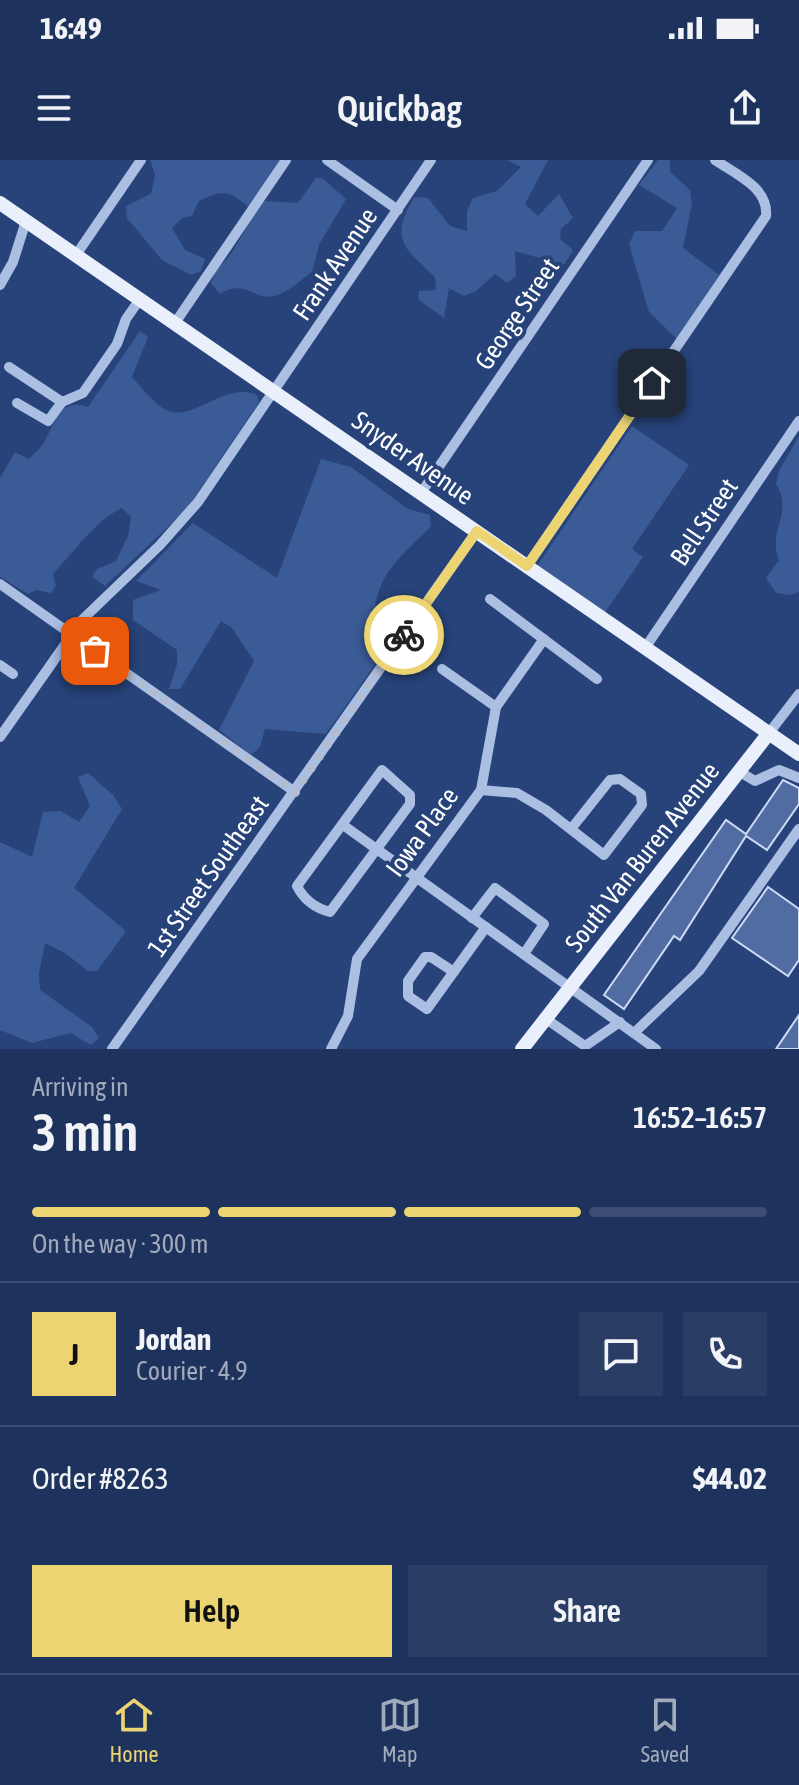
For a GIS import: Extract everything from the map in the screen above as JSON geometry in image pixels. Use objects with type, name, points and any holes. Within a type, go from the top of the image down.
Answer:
[{"type":"main road","name":"Snyder Avenue","points":[[0,203],[799,754]]},
{"type":"main road","name":"South Van Buren Avenue","points":[[522,1049],[769,733]]},
{"type":"street","points":[[76,255],[141,160]]},
{"type":"street","points":[[175,323],[286,160]]},
{"type":"street","points":[[327,160],[398,210]]},
{"type":"street","name":"Frank Avenue","points":[[0,737],[72,635],[100,601],[188,515],[431,160]]},
{"type":"street","name":"George Street","points":[[421,493],[648,160]]},
{"type":"street","points":[[527,566],[766,216],[767,205],[762,193],[722,162]]},
{"type":"street","points":[[0,285],[13,262],[26,221]]},
{"type":"street","points":[[17,403],[48,421],[62,402],[83,393],[117,344],[126,319],[140,299]]},
{"type":"street","points":[[9,367],[62,402]]},
{"type":"street","name":"Bell Street","points":[[645,648],[799,421]]},
{"type":"street","name":"1st Street Southeast","points":[[112,1049],[477,531]]},
{"type":"street","points":[[0,584],[295,792]]},
{"type":"street","points":[[490,599],[597,679]]},
{"type":"street","name":"Iowa Place","points":[[331,1049],[348,1016],[357,959],[481,790],[496,707],[544,639]]},
{"type":"street","points":[[0,665],[13,674]]},
{"type":"street","points":[[442,669],[496,707]]},
{"type":"street","name":"South Van Buren Avenue","points":[[769,733],[799,694]]},
{"type":"street","points":[[382,770],[410,795],[410,804],[330,912],[318,909],[301,895],[297,886],[343,825],[382,770]]},
{"type":"street","points":[[740,772],[755,781],[779,770],[799,778]]},
{"type":"street","points":[[481,790],[517,793],[604,855],[642,805],[641,794],[620,779],[610,780],[571,829]]},
{"type":"street","points":[[343,825],[656,1049]]},
{"type":"street","points":[[634,1033],[699,971],[799,829]]},
{"type":"street","points":[[472,918],[495,888],[544,924],[524,954]]},
{"type":"street","points":[[454,972],[427,956],[417,965],[406,990],[413,1001],[427,1009],[454,972],[486,927]]},
{"type":"street","points":[[546,1019],[585,1046],[620,1022]]},
{"type":"shaded area","points":[[150,160],[280,160],[248,207],[230,194],[212,195],[198,202],[192,216],[182,218],[172,228],[185,250],[205,259],[201,271],[191,275],[162,260],[127,218],[126,206],[151,194],[155,175]]},
{"type":"shaded area","points":[[507,160],[548,160],[525,204],[538,216],[559,194],[573,218],[561,229],[560,239],[573,250],[564,265],[515,251],[516,276],[507,283],[495,274],[476,291],[464,296],[449,288],[444,318],[419,300],[419,291],[436,290],[435,277],[404,242],[401,234],[406,212],[414,197],[428,198],[450,226],[467,231],[467,211],[473,198],[497,191],[521,167]]},
{"type":"shaded area","points":[[658,160],[670,160],[670,172],[690,190],[692,203],[683,248],[719,275],[677,339],[649,312],[629,244],[635,231],[662,231],[677,208],[639,185]]},
{"type":"shaded area","points":[[316,178],[322,178],[346,199],[319,245],[312,272],[274,296],[260,296],[237,288],[220,294],[211,283],[215,270],[229,257],[263,201],[298,203]]},
{"type":"shaded area","points":[[140,331],[148,337],[132,377],[164,409],[186,411],[232,393],[245,392],[257,395],[259,402],[186,510],[105,586],[92,577],[97,569],[116,561],[128,536],[131,517],[122,508],[95,528],[53,574],[56,586],[51,593],[36,590],[28,594],[0,577],[0,478],[15,452],[29,459],[40,448],[64,409],[78,405],[88,407]]},
{"type":"shaded area","points":[[632,426],[689,465],[632,549],[643,557],[604,614],[537,566]]},
{"type":"shaded area","points":[[799,436],[799,592],[790,595],[776,593],[766,578],[779,560],[776,540],[782,504],[776,484],[779,471]]},
{"type":"shaded area","points":[[321,459],[351,467],[408,509],[430,515],[431,526],[385,577],[374,618],[382,611],[418,604],[326,734],[265,729],[260,747],[251,755],[219,730],[254,661],[232,628],[221,621],[180,689],[169,689],[177,664],[177,650],[133,620],[133,600],[161,590],[136,581],[193,523],[277,578]]},
{"type":"shaded area","points":[[88,773],[113,795],[122,809],[74,888],[126,931],[97,971],[88,971],[65,953],[45,943],[39,973],[40,990],[92,1027],[99,1038],[91,1045],[70,1033],[32,1043],[0,1030],[0,842],[32,857],[43,812],[61,811],[79,822],[90,806],[78,777]]},
{"type":"building","points":[[783,780],[799,788],[799,804],[767,850],[746,836],[680,940],[674,936],[624,1009],[604,995],[726,820],[746,834]]},
{"type":"building","points":[[768,887],[799,909],[799,960],[788,976],[732,938]]},
{"type":"building","points":[[799,1015],[799,1049],[776,1049]]},
{"type":"way so far","points":[[95,651],[295,792],[404,635]]},
{"type":"route","points":[[404,635],[477,531],[527,566],[652,383]]}]
